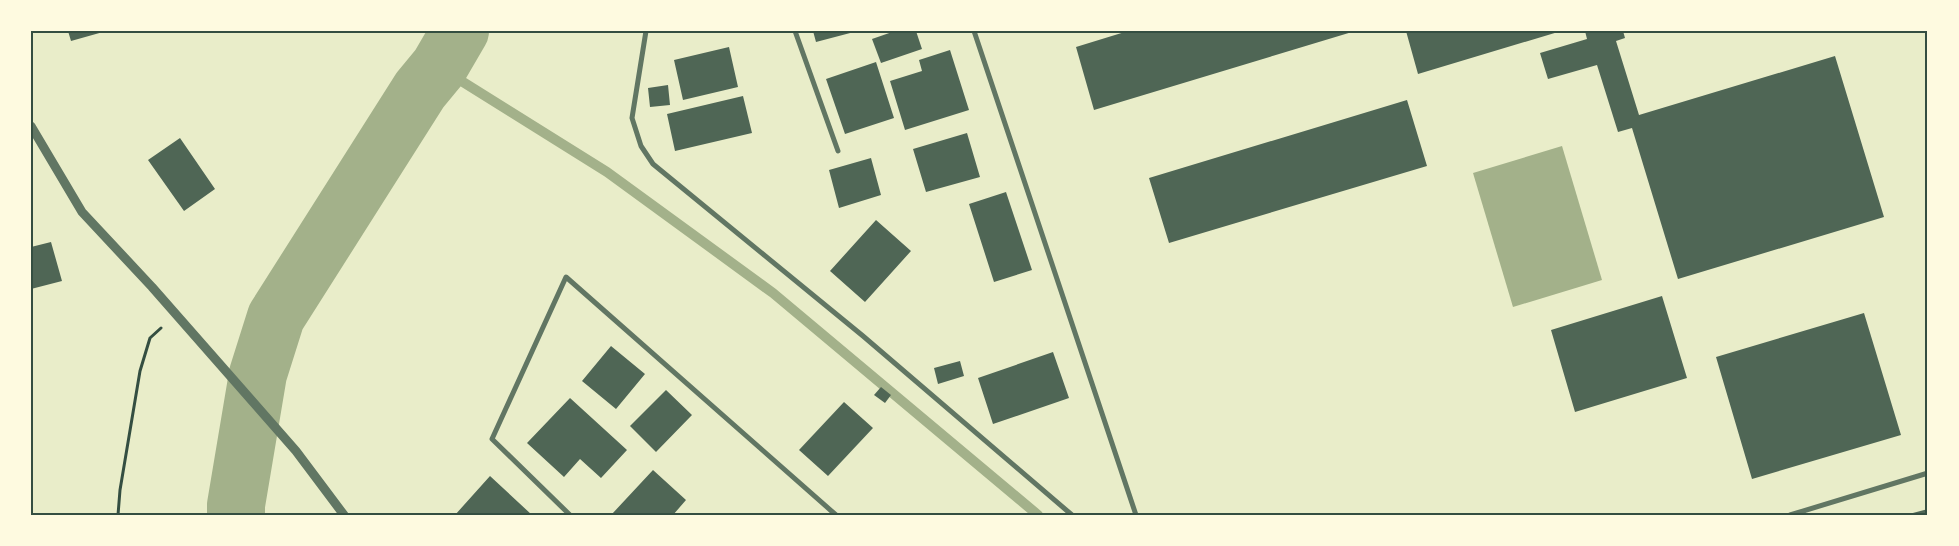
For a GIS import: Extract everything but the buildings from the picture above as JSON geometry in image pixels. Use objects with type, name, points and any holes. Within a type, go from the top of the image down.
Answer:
[{"type":"street","points":[[646,31],[632,118],[641,146],[653,164],[864,336],[1072,515]]},
{"type":"street","points":[[795,31],[838,151]]},
{"type":"street","points":[[974,31],[1136,515]]},
{"type":"street","points":[[31,126],[82,212],[176,313],[296,450],[344,515]]},
{"type":"street","points":[[570,515],[492,439],[566,277],[836,515]]},
{"type":"street","points":[[1790,515],[1928,473]]},
{"type":"path","points":[[118,515],[120,490],[140,371],[150,338],[176,313]]},
{"type":"shaded area","points":[[1562,146],[1602,280],[1513,307],[1473,173]]},
{"type":"waterway","points":[[236,515],[236,505],[258,374],[276,317],[420,90],[439,67],[460,31]]},
{"type":"waterway","points":[[439,67],[607,172],[773,293],[1038,515]]}]
